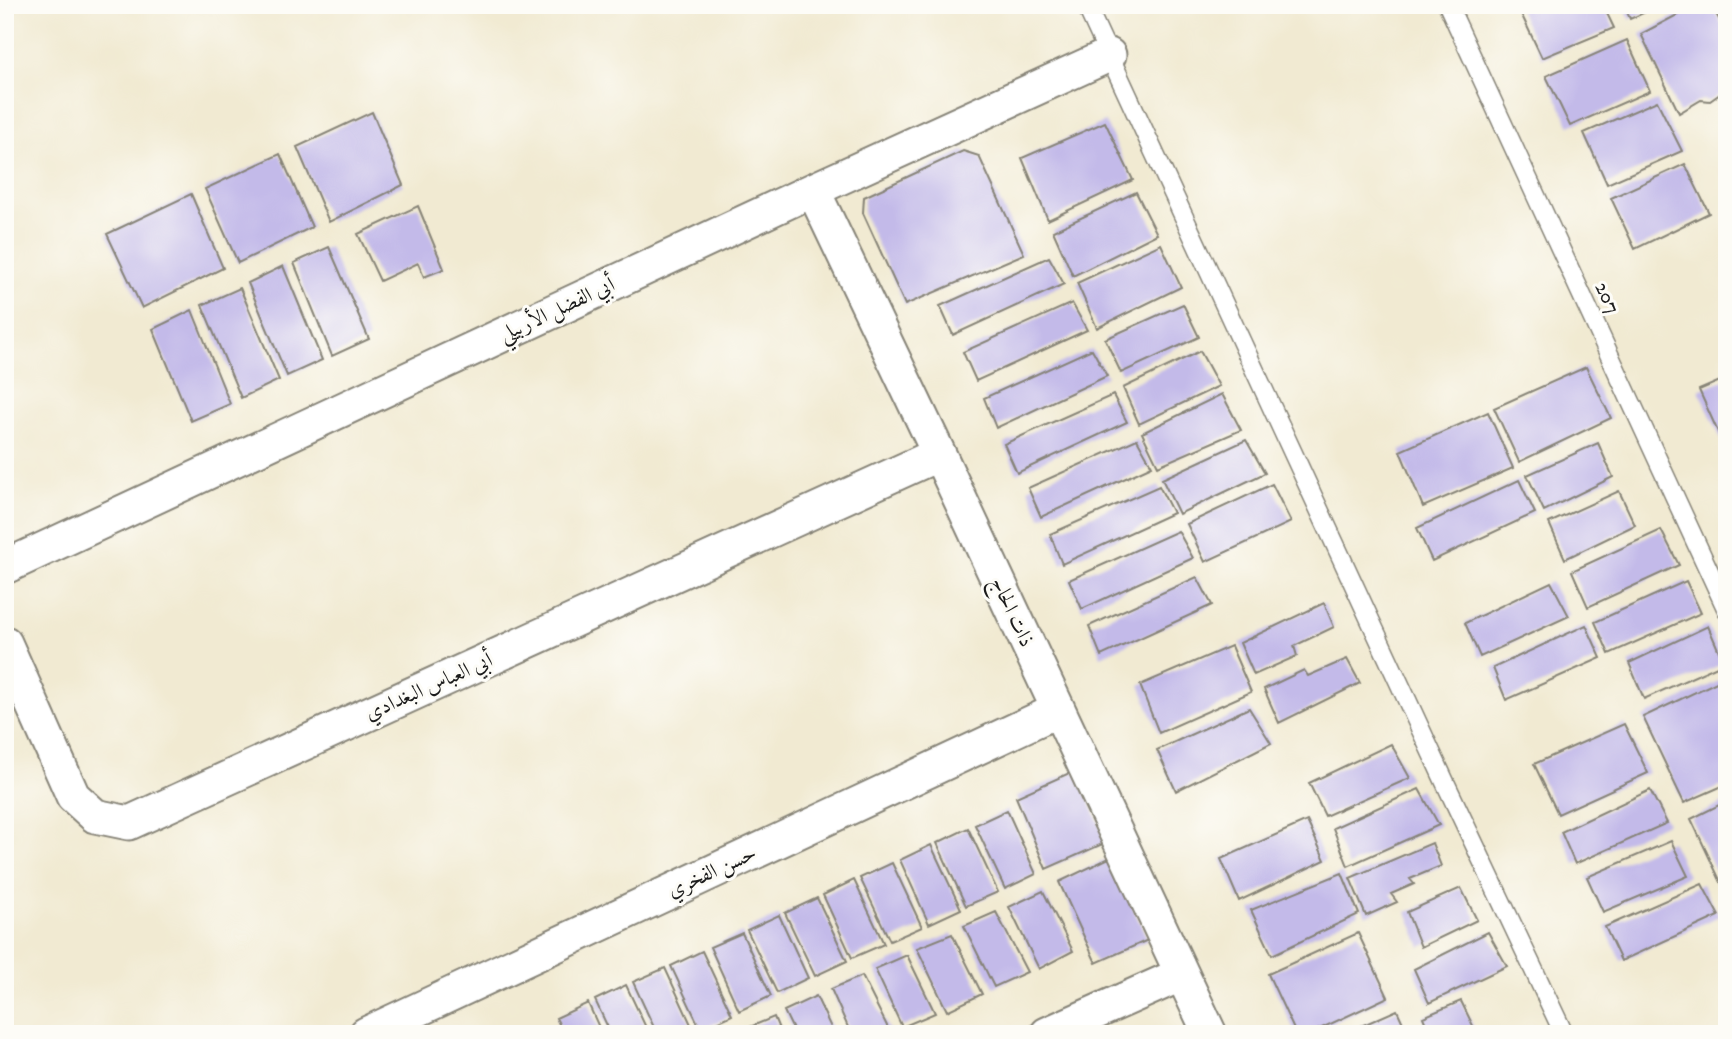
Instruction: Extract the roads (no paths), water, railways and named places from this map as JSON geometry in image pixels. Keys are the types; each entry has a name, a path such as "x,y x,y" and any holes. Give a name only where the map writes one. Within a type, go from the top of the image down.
{"street":[{"name":"أبي الفضل الأربيلي","path":"5,567 1109,55"},
{"name":"ذات الحاج","path":"813,190 1210,1034"},
{"name":"أبي العباس البغدادي","path":"5,643 73,796 95,816 129,823 939,454"},
{"name":"حسن الفخري","path":"366,1034 1058,710"},
{"path":"1047,1034 1182,974"}],"lane":[{"path":"1086,5 1564,1034"},
{"name":"207","path":"1448,5 1727,610"}]}
